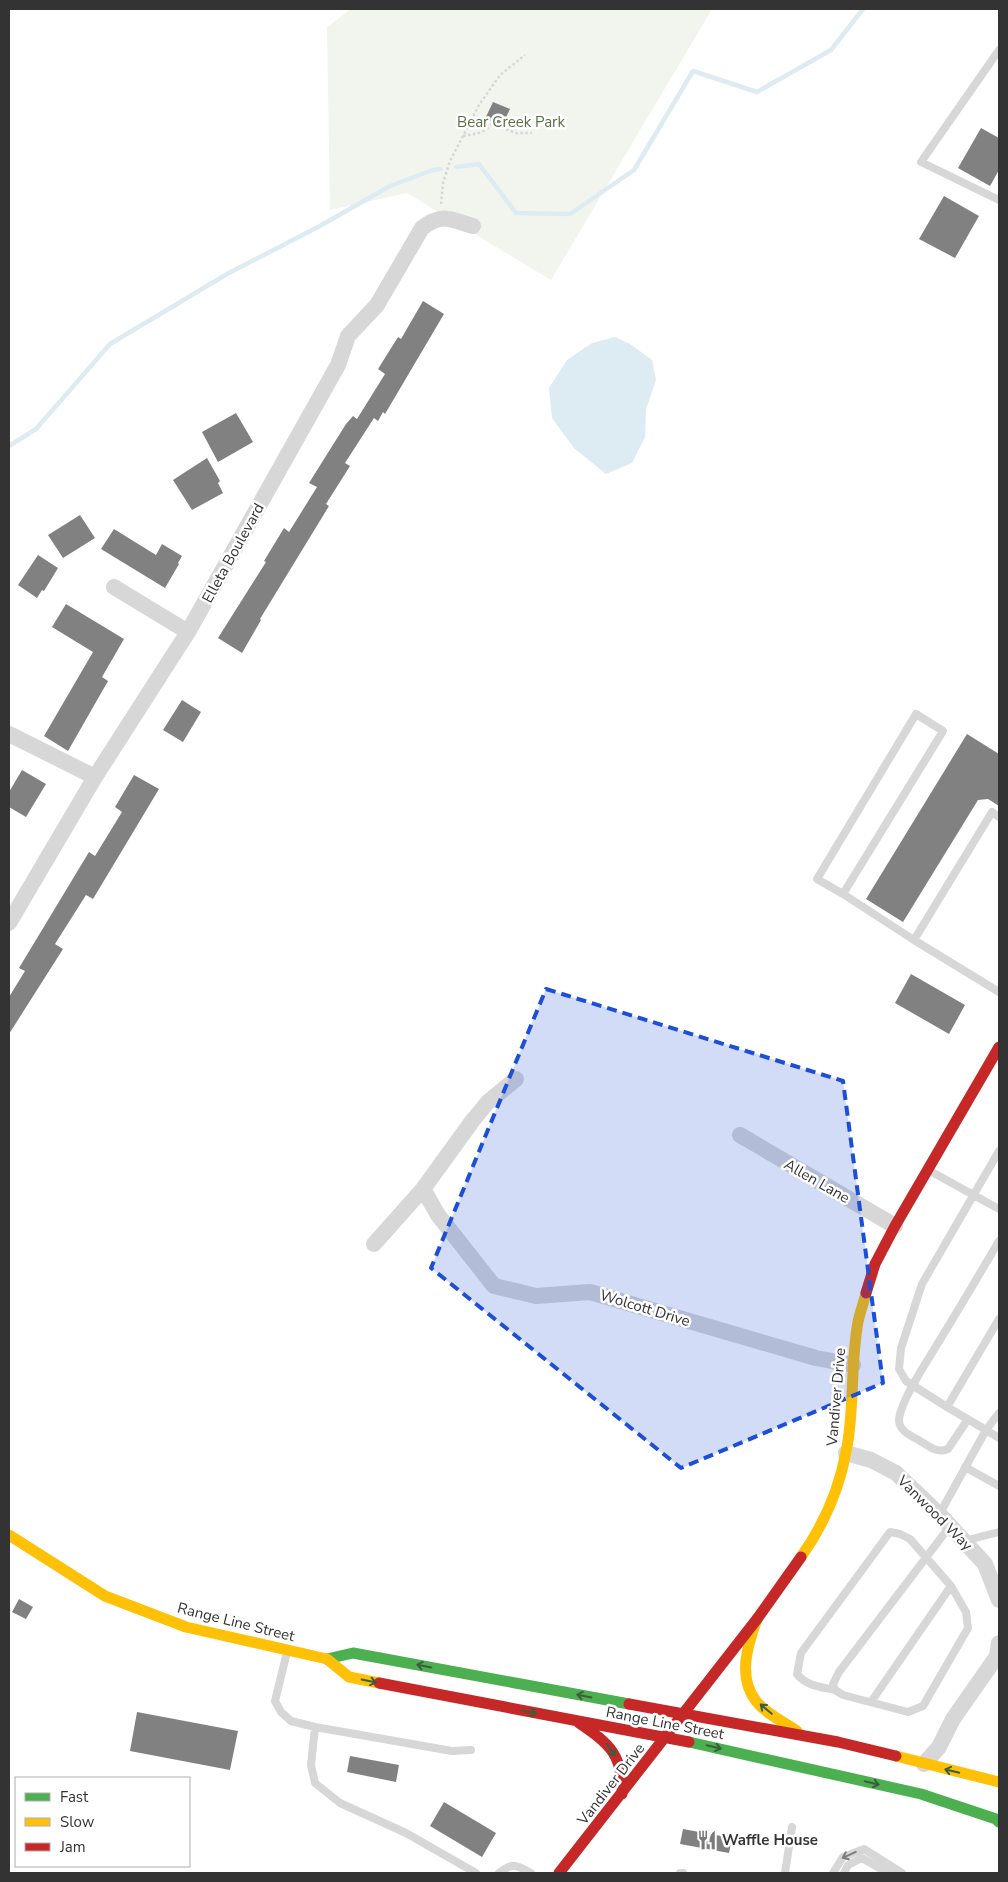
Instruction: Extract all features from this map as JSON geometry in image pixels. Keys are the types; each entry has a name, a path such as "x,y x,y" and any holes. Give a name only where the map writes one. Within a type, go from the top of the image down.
{"main road":[{"name":"Vandiver Drive","path":"559,1873 684,1715 757,1619 815,1537 828,1511 846,1453 858,1321 867,1287 895,1226 999,1046"},
{"name":"Range Line Street","path":"9,1535 105,1596 186,1627 327,1659 353,1653 838,1742 999,1782"},
{"path":"757,1619 747,1649 746,1680 756,1700 773,1715 806,1737"},
{"name":"Range Line Street","path":"327,1659 349,1677 479,1703 666,1736 921,1794 998,1820"},
{"path":"575,1720 600,1737 614,1752 621,1770 622,1794"}],"street":[{"path":"440,218 473,226"},
{"name":"Elleta Boulevard","path":"9,923 95,777 188,632 338,365 348,336 377,305 422,228 440,218"},
{"path":"114,587 188,632"},
{"path":"9,734 95,777"},
{"path":"374,1244 423,1189 489,1101 516,1078"},
{"name":"Allen Lane","path":"740,1135 895,1226"},
{"name":"Wolcott Drive","path":"423,1189 438,1215 494,1286 536,1296 590,1292 816,1358 853,1365"},
{"name":"Vanwood Way","path":"846,1453 871,1460 896,1473 945,1520 985,1564 999,1600"},
{"path":"924,1764 939,1747 952,1719 996,1656 999,1643"}],"lane":[{"path":"999,50 922,162 999,200"},
{"path":"843,894 943,731 916,714 817,880 843,894 999,992"},
{"path":"914,940 992,812 999,817"},
{"path":"999,1151 922,1284 904,1339 899,1369 906,1381 999,1438"},
{"path":"928,1170 999,1209"},
{"path":"968,1420 948,1449 942,1452 901,1429 899,1422 900,1412 913,1385 999,1242"},
{"path":"947,1407 999,1319"},
{"path":"836,1690 833,1684 839,1672 926,1558 945,1520 965,1467 986,1430 999,1413"},
{"path":"965,1467 999,1486"},
{"path":"890,1532 910,1539 952,1586 966,1612 968,1628 923,1706 908,1712 843,1695 836,1690 811,1684 801,1679 797,1674 801,1653 890,1532"},
{"path":"964,1541 999,1532"},
{"path":"871,1702 952,1586"},
{"path":"287,1650 275,1701 281,1712 291,1721 452,1751 471,1750"},
{"path":"316,1727 311,1765 315,1783 340,1803 406,1833 476,1873"},
{"path":"785,1873 792,1827"},
{"path":"833,1873 842,1857 864,1849 902,1873"},
{"path":"844,1873 848,1865 862,1858 888,1873"},
{"path":"499,1873 508,1866 517,1865 531,1873"}],"path":[{"path":"440,218 443,183 450,161 479,105 495,82 510,66 525,55"},
{"path":"463,136 482,132 492,123 516,133 532,132"}],"highlighted area":[{"path":"546,989 843,1081 883,1383 681,1468 431,1268"}],"green space":[{"name":"Bear Creek Park","path":"351,9 712,9 551,280 407,193 330,210 327,27"}],"shaded area":[{"path":"615,337 630,344 652,360 656,380 646,409 645,437 632,463 606,474 574,448 552,418 549,388 567,360 592,343"}],"building":[{"path":"493,102 510,109 502,126 485,119"},
{"path":"981,128 999,138 999,170 990,186 958,168"},
{"path":"944,196 979,216 955,258 919,239"},
{"path":"423,301 444,314 385,414 383,412 378,421 374,418 345,463 350,466 326,504 329,506 260,619 242,653 218,638 266,562 264,561 284,528 289,532 317,487 309,483 346,424 353,416 357,419 385,374 378,369 398,337 401,339"},
{"path":"236,413 253,442 218,462 202,432"},
{"path":"207,458 220,481 218,483 223,493 192,510 173,480"},
{"path":"80,515 95,538 63,558 48,535"},
{"path":"114,529 156,555 162,544 182,556 165,588 101,549"},
{"path":"38,555 58,568 44,591 42,590 37,598 18,585"},
{"path":"66,604 124,639 102,677 108,681 68,751 44,736 93,652 52,627"},
{"path":"182,700 201,712 183,742 163,730"},
{"path":"967,734 999,754 999,806 988,799 978,800 903,922 866,899"},
{"path":"22,770 46,784 26,817 9,807 9,792"},
{"path":"134,775 159,789 93,899 86,895 55,944 63,949 9,1034 9,997 25,971 19,968 89,852 95,856 122,812 115,807"},
{"path":"911,974 965,1005 949,1034 895,1003"},
{"path":"19,1599 33,1607 26,1619 12,1612"},
{"path":"137,1712 238,1731 230,1770 130,1751"},
{"path":"350,1756 399,1765 396,1782 347,1772"},
{"path":"444,1802 496,1833 482,1857 430,1826"},
{"name":"Waffle House","path":"683,1829 732,1838 729,1853 680,1844"}],"waterway":[{"path":"456,167 479,164 516,213 570,214 634,170 693,71 757,92 831,50 863,9"},
{"path":"9,446 36,429 110,344 227,274 318,227 390,186 440,169"}],"traffic: fast":[{"path":"327,1659 353,1653 629,1704"},
{"path":"689,1742 921,1794 999,1820"},
{"path":"996,1819 999,1822"}],"traffic: slow":[{"path":"801,1557 823,1520 843,1466 851,1420 856,1338 866,1293"},
{"path":"9,1535 105,1596 186,1627 327,1659 349,1677 379,1683"},
{"path":"757,1619 750,1639 746,1660 747,1682 750,1692 765,1710 797,1731"},
{"path":"896,1756 999,1782"}],"traffic: jam":[{"path":"866,1293 875,1264 895,1226 999,1047"},
{"path":"559,1873 757,1619 801,1557"},
{"path":"379,1683 689,1742"},
{"path":"629,1704 838,1742 896,1756"},
{"path":"579,1723 599,1737 617,1760 622,1781 622,1794"}],"place":[{"name":"Waffle House","path":"707,1840"}]}
